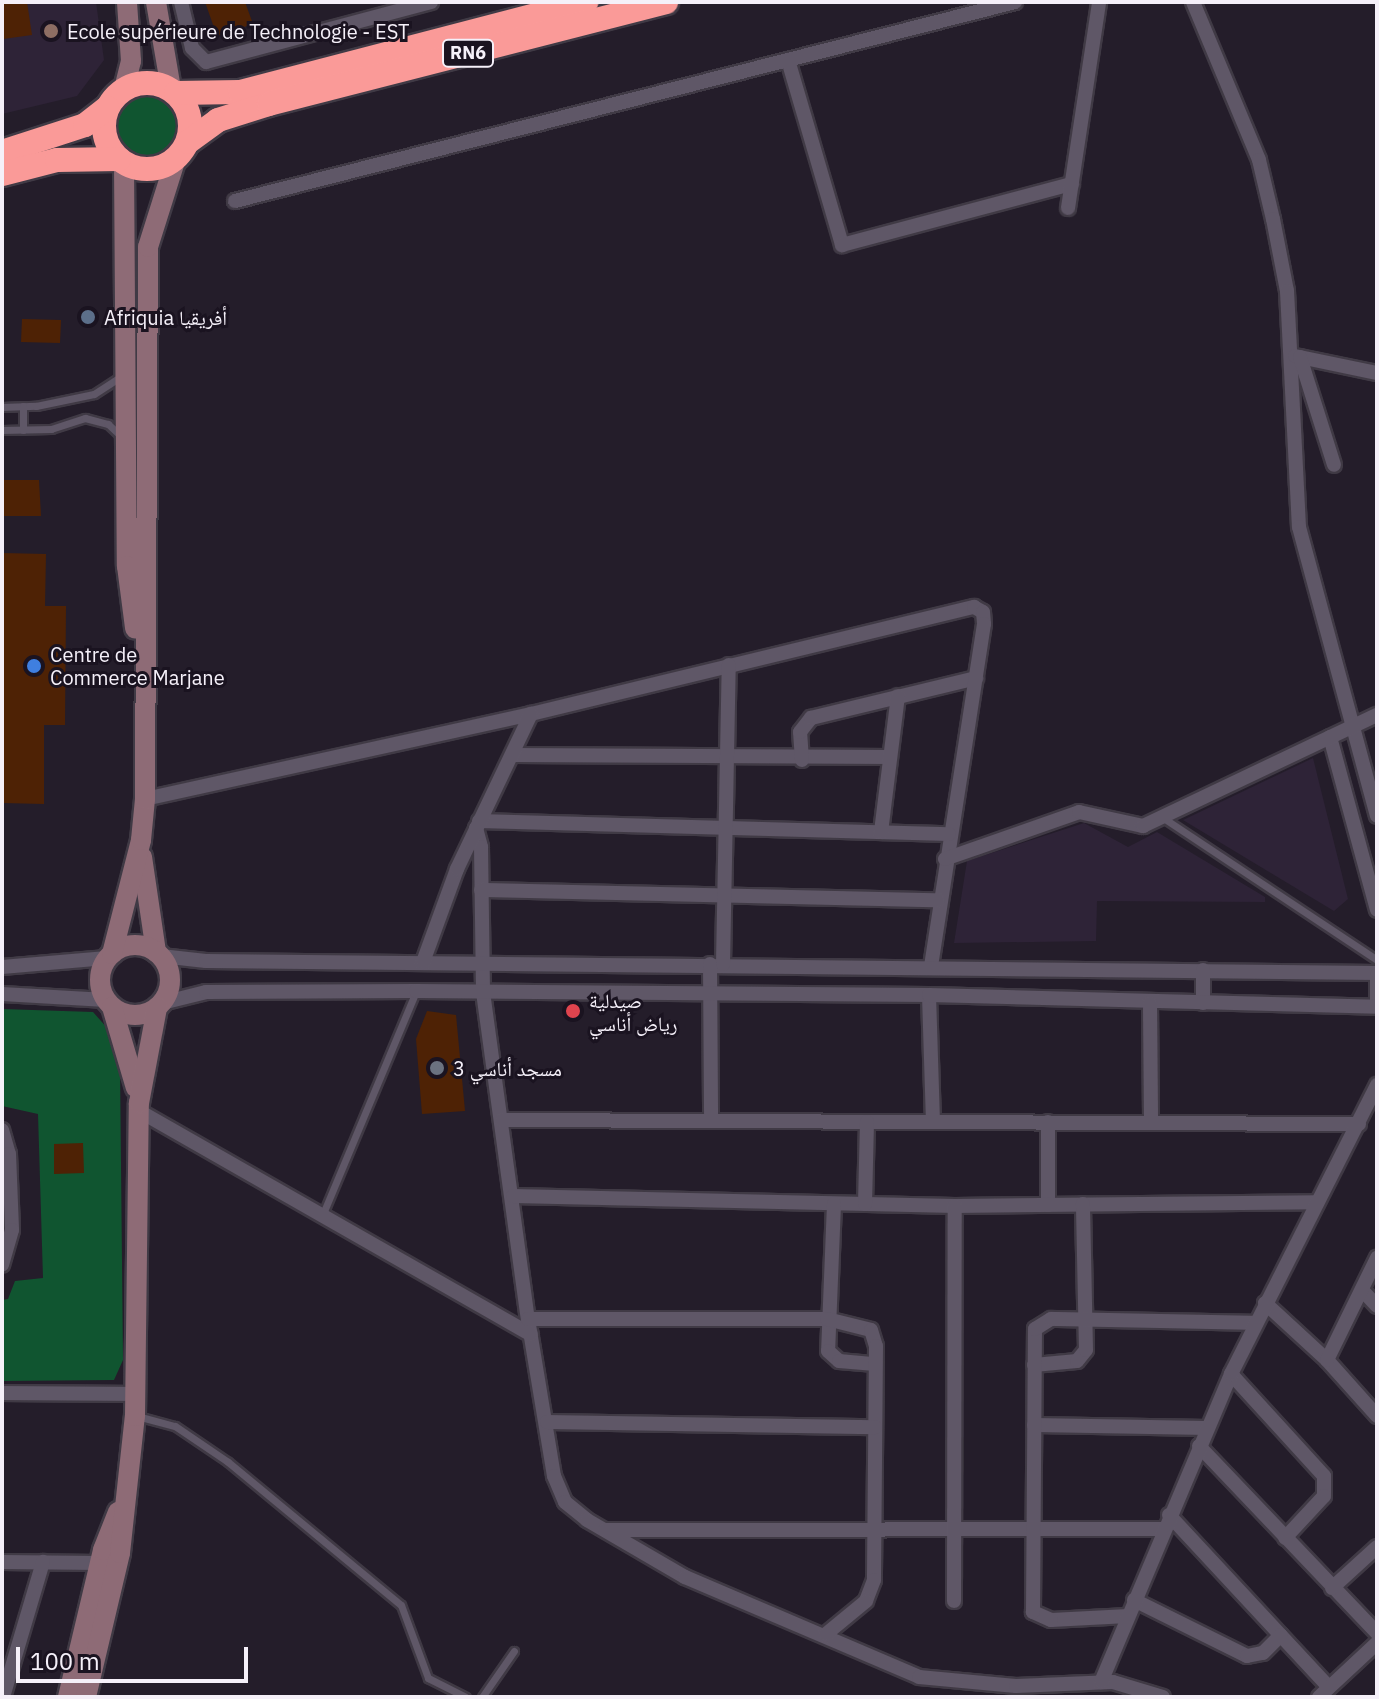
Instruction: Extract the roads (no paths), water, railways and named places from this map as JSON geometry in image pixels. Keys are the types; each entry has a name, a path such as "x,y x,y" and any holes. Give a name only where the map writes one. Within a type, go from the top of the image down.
{"highway":[{"name":"RN6","path":"124,89 148,82 173,91 240,92 586,2"},
{"name":"RN6","path":"2,174 57,160 121,161 151,169 182,150 218,120 258,107 666,2"},
{"path":"2,152 85,125 107,108 124,89"},
{"path":"173,91 189,115 182,150"},
{"path":"107,108 104,136 121,161"}],"street":[{"path":"124,89 131,61 127,2"},
{"path":"156,2 173,91"},
{"path":"181,2 192,48 206,62 410,5 431,2"},
{"path":"235,201 1015,2"},
{"path":"1068,208 1099,2"},
{"path":"1193,2 1259,160 1287,291 1295,356 1299,527 1377,816"},
{"path":"788,60 842,245 1072,184"},
{"path":"182,150 148,247 143,695 145,799 141,840 110,956 100,979 139,1107 321,1218 531,1335"},
{"path":"121,161 128,364 127,566 143,695"},
{"path":"1295,356 1376,377"},
{"path":"1295,356 1334,465"},
{"path":"145,799 531,714 974,607 985,617 938,900 931,968"},
{"path":"711,1121 710,993 727,896 729,665"},
{"path":"802,760 800,732 805,722 976,678"},
{"path":"881,832 898,696"},
{"path":"423,962 477,824 514,755 531,714"},
{"path":"945,859 1079,812 1143,826 1377,715"},
{"path":"1330,737 1377,910"},
{"path":"514,755 802,760 890,757"},
{"path":"477,824 729,825 949,834"},
{"path":"477,824 481,847 480,963 483,992 528,1319 560,1494 578,1514 685,1577 936,1682 1043,1687 1101,1682 1163,1697"},
{"path":"86,1697 120,1553 136,1394 139,1107 160,1005 170,974 158,954 141,840"},
{"path":"481,890 938,900"},
{"path":"2,967 110,956 134,945 158,954 423,962 1377,974 1377,1000"},
{"path":"955,968 955,997"},
{"path":"1203,970 1203,1003"},
{"path":"2,994 109,1004 135,1015 206,992 929,995 1377,1007"},
{"path":"929,995 933,1121"},
{"path":"1150,1003 1151,1122"},
{"path":"1101,1682 1231,1374 1317,1202 1359,1124 1373,1107 1377,1085"},
{"path":"502,1120 1359,1124"},
{"path":"865,1204 867,1122"},
{"path":"1048,1122 1048,1205"},
{"path":"2,1130 9,1154 12,1230 2,1265"},
{"path":"513,1196 955,1206 1317,1202"},
{"path":"834,1204 826,1344 834,1360 875,1364"},
{"path":"1034,1365 1081,1359 1085,1319 1083,1204"},
{"path":"954,1601 955,1206"},
{"path":"1327,1360 1377,1258"},
{"path":"1362,1290 1377,1306"},
{"path":"1265,1303 1327,1360 1377,1416"},
{"path":"528,1319 827,1319 871,1330 875,1364 874,1580 866,1601 826,1634"},
{"path":"1128,1616 1037,1616 1030,1597 1034,1365 1038,1325 1085,1319 1256,1323"},
{"path":"1231,1374 1324,1476 1324,1496 1285,1538"},
{"path":"2,1393 136,1394"},
{"path":"547,1422 875,1427"},
{"path":"1034,1425 1207,1428"},
{"path":"1199,1446 1377,1633"},
{"path":"68,1697 100,1563 125,1493"},
{"path":"1169,1515 1281,1635 1324,1692 1377,1643"},
{"path":"605,1530 1163,1529"},
{"path":"1332,1588 1377,1547"},
{"path":"2,1562 100,1563"},
{"path":"3,1697 8,1655 43,1562"},
{"path":"1134,1600 1247,1656 1263,1653 1281,1635"}],"lane":[{"path":"2,407 23,406 111,387 128,364"},
{"path":"23,406 23,430"},
{"path":"2,430 23,430 94,418 116,429 127,450"},
{"path":"1160,816 1377,960"},
{"path":"321,1218 416,991"},
{"path":"135,1416 175,1426 228,1462 377,1584 401,1605 428,1678 466,1697"},
{"path":"482,1697 514,1651"}],"place":[{"name":"Ecole supérieure de Technologie - EST","path":"51,31"},
{"name":"Afriquia أفريقيا","path":"88,317"},
{"name":"Centre de Commerce Marjane","path":"34,666"},
{"name":"صيدلية رياض أناسي","path":"573,1011"},
{"name":"مسجد أناسي 3","path":"437,1068"}]}
